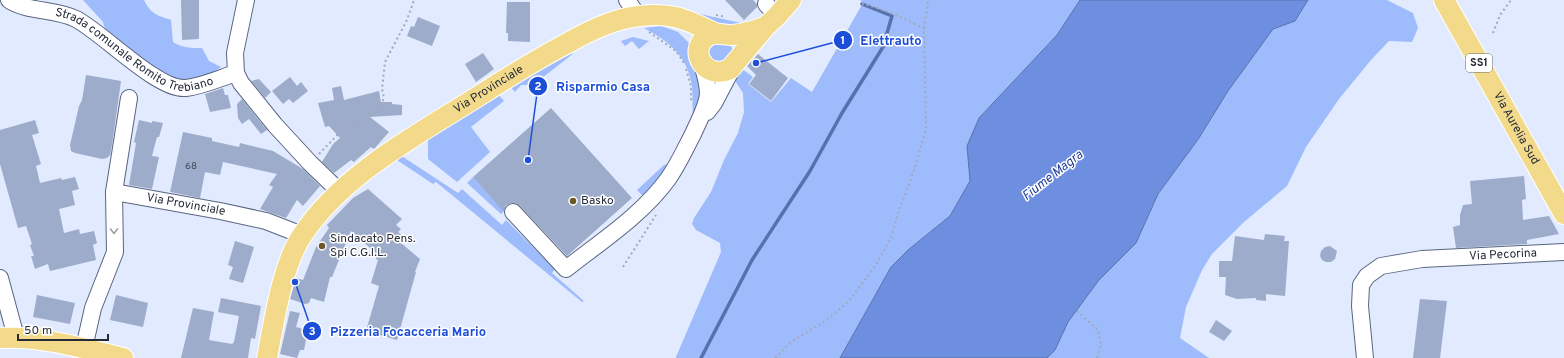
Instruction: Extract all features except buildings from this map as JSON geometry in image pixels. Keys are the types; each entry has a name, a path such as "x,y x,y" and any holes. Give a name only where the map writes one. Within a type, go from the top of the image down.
{"main road":[{"path":"701,56 707,37 720,34 746,33 791,0"},
{"name":"Via Aurelia Sud","path":"1444,0 1564,214"},
{"path":"645,21 669,15 682,18 720,34 735,42 738,48 735,63"},
{"path":"645,21 678,27 712,72 718,73 724,72 735,63 769,16"},
{"name":"Via Provinciale","path":"267,358 278,302 287,271 302,235 340,192 377,161 533,62 602,26 645,21"},
{"path":"8,338 38,340 84,348 123,358"}],"street":[{"name":"Strada comunale Romito Trebiano","path":"9,0 25,6 59,13 76,19 146,72 173,87 185,88 211,82 236,73"},
{"name":"Strada comunale Romito Trebiano","path":"246,0 235,53 236,73 241,83 253,98 310,163 340,192"},
{"path":"627,0 645,21"},
{"path":"513,212 566,269 650,201 668,179 679,162 697,124 708,94 701,56"},
{"path":"697,124 714,103 735,63"},
{"path":"84,348 93,308 115,252 114,192 129,98"},
{"name":"Via Provinciale","path":"114,192 266,221 302,235"},
{"name":"Via Pecorina","path":"1365,358 1360,306 1362,285 1367,276 1381,266 1441,258 1564,252"},
{"path":"0,278 8,338"}],"path":[{"path":"310,163 344,128 370,117 380,107 384,98 382,89 385,62 407,20 414,0"},
{"path":"775,358 791,342 825,321 848,302 874,268 891,238 926,130 924,29 928,0"},
{"path":"1493,33 1500,15 1511,0"},
{"path":"862,4 870,5 909,20 924,29"},
{"path":"645,21 657,36 676,51 686,66 691,86 692,106"},
{"path":"1076,311 1098,330 1101,344 1097,358"}],"shaded area":[{"path":"83,0 144,0 154,13 171,20 173,42 183,47 202,48 209,61 221,67 210,75 188,81 168,79 106,33 103,22"},
{"path":"860,0 1080,0 1057,35 979,118 967,146 970,181 950,216 908,250 891,267 840,358 676,358 721,252 720,243 696,230 692,224 694,218 711,192 724,160 738,133 744,112 743,93 732,76 738,66 753,77 748,84 771,102 791,78 812,92 863,3"},
{"path":"1308,0 1387,0 1413,13 1418,28 1412,42 1389,41 1371,60 1339,99 1306,147 1287,186 1244,222 1212,254 1202,270 1186,307 1180,338 1209,358 1047,358 1055,350 1068,322 1099,280 1136,243 1158,194 1199,138 1228,91 1273,29 1295,21"},
{"path":"677,9 741,23 748,27 710,25"},
{"path":"661,26 678,32 692,46 702,80 702,98 693,117 692,86 690,75 686,66 676,51 662,39 644,28"},
{"path":"633,37 649,41 639,49 632,41 625,46 621,41"},
{"path":"728,42 733,50 732,59 713,67 705,45"},
{"path":"574,53 533,85 521,85 515,92 509,85 561,58"},
{"path":"497,93 504,101 471,127 490,152 457,182 428,159 428,138"},
{"path":"397,153 458,193 462,189 502,225 506,220 555,269 552,273 584,301 582,302 436,182 433,184 391,156"},
{"path":"667,164 664,171 643,196 637,190 664,165"},
{"path":"473,177 504,211 501,214 467,183"}],"water":[{"name":"Fiume Magra","path":"1080,0 1308,0 1295,21 1273,29 1228,91 1199,138 1158,194 1136,243 1099,280 1068,322 1055,350 1047,358 840,358 891,267 908,250 950,216 970,181 967,146 979,118 1057,35"}],"waterway":[{"path":"701,358 752,260 810,171 842,113 883,47 892,16 862,4"}],"place":[{"name":"Elettrauto","path":"756,63"},
{"name":"Risparmio Casa","path":"528,160"},
{"name":"Basko","path":"573,201"},
{"name":"Sindacato Pens. Spi C.G.I.L.","path":"322,246"},
{"name":"Pizzeria Focacceria Mario","path":"295,282"}]}
